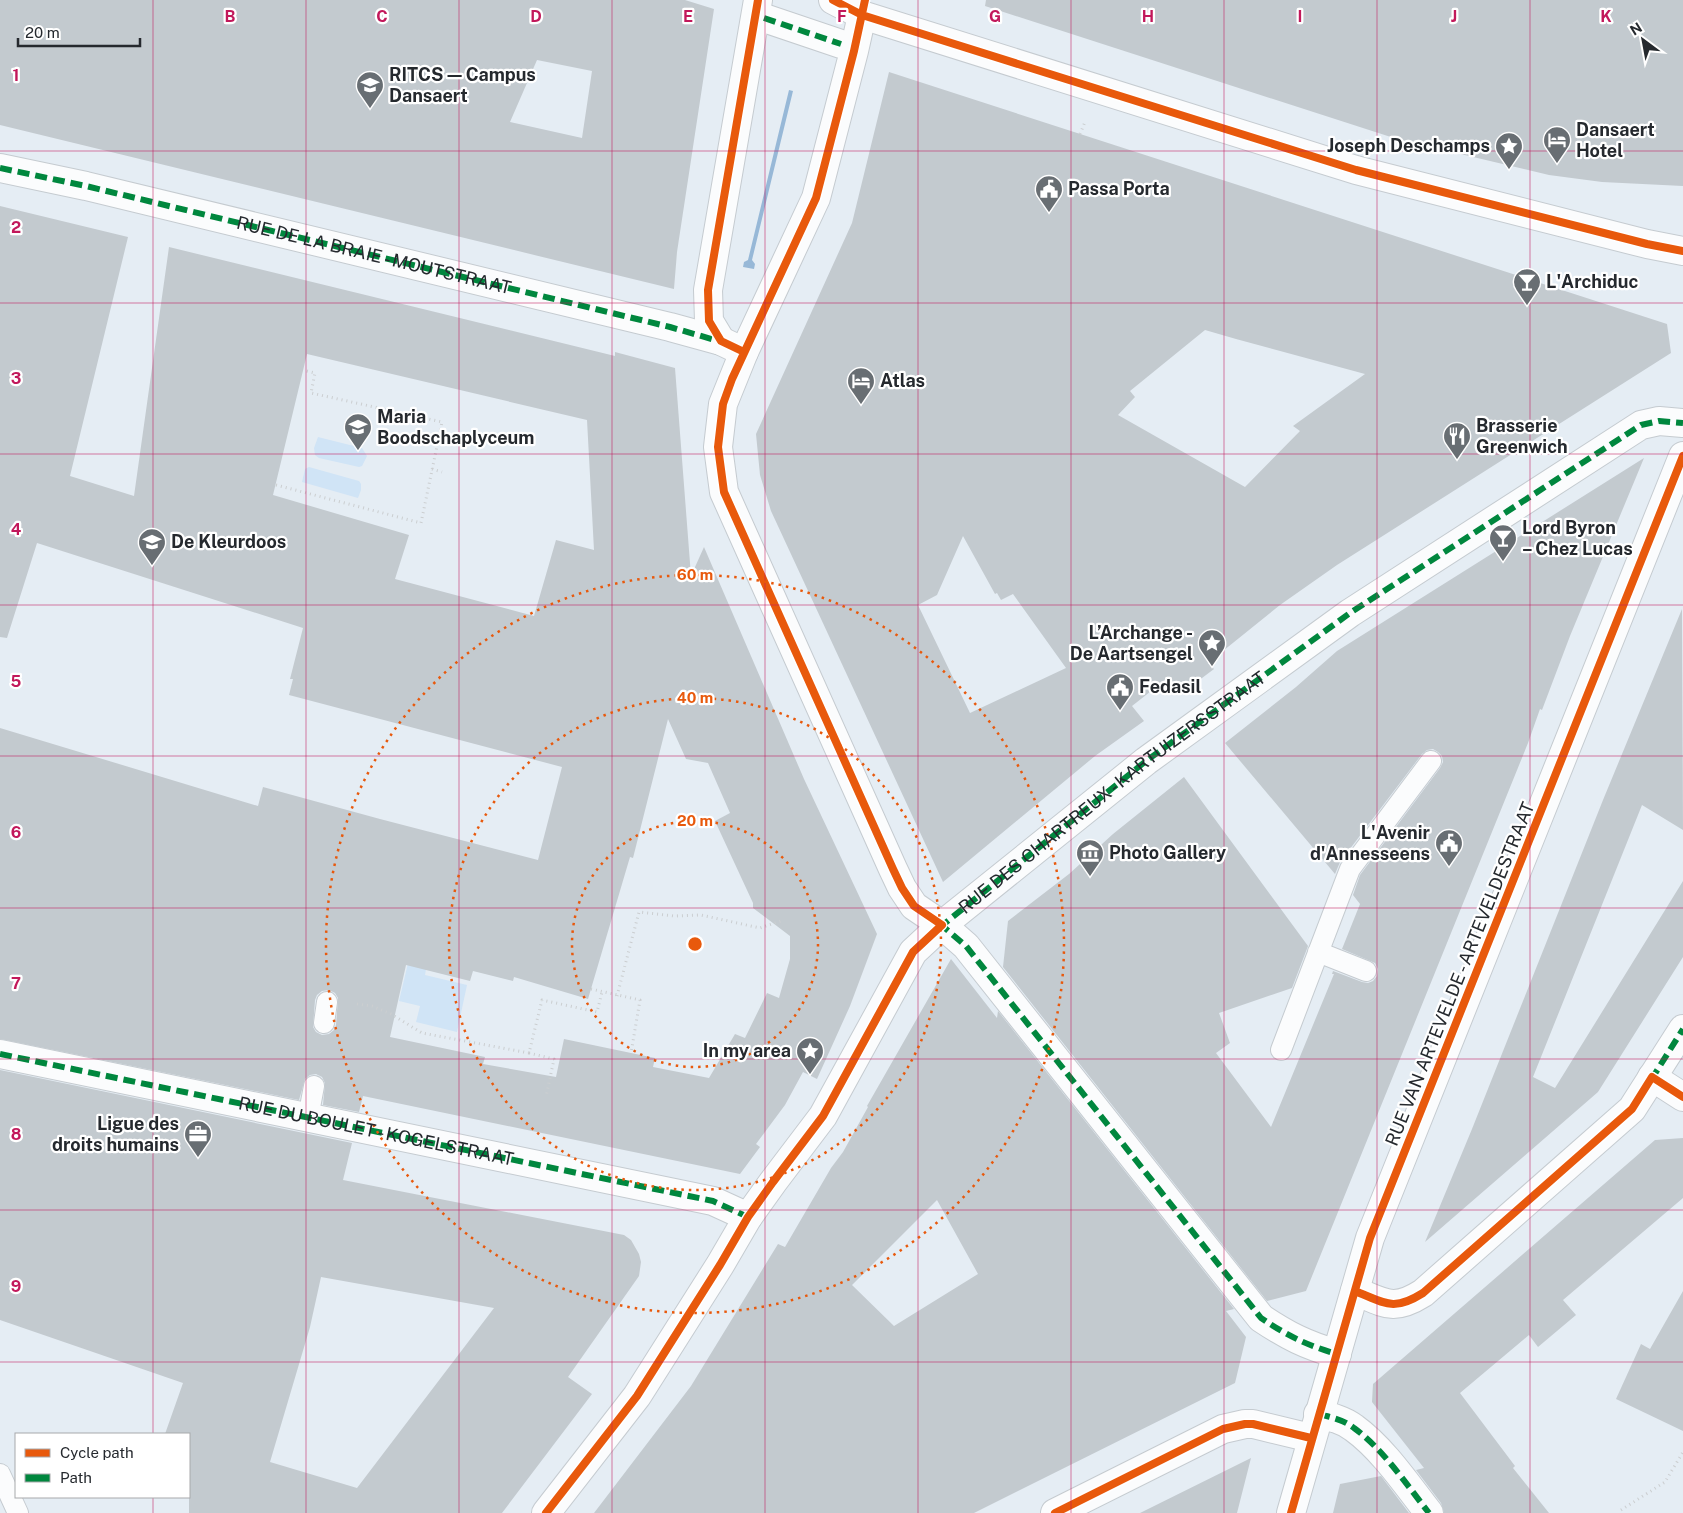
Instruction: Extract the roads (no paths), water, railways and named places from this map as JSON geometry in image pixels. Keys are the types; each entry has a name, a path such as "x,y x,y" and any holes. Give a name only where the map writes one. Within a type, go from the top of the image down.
{"street":[{"path":"832,0 863,8 1356,170 1646,244 1683,251"},
{"path":"863,8 854,51 816,198 732,347 718,447 724,492 902,888 914,906 942,925 966,946 1261,1318 1289,1337 1312,1347 1337,1354"},
{"path":"732,347 709,321 708,290 761,9 841,44"},
{"name":"RUE DE LA BRAIE - MOUTSTRAAT","path":"0,168 86,186 670,327 732,347"},
{"name":"RUE DES CHARTREUX - KARTUIZERSSTRAAT","path":"546,1513 637,1396 720,1265 748,1217 823,1116 913,952 942,925 1146,761 1350,613 1642,425 1659,421 1683,423"},
{"name":"RUE VAN ARTEVELDE - ARTEVELDESTRAAT","path":"1290,1513 1370,1238 1683,456"},
{"path":"1355,1291 1391,1305 1408,1302 1423,1293 1632,1109 1683,1029"},
{"name":"RUE DU BOULET - KOGELSTRAAT","path":"0,1054 713,1201 748,1217"},
{"path":"1652,1078 1683,1097"},
{"path":"1055,1513 1224,1429 1246,1424 1315,1426 1340,1420 1354,1428 1385,1457 1430,1513"}],"lane":[{"path":"1281,1050 1350,869 1431,761"},
{"path":"1318,952 1366,970"},
{"path":"324,1023 327,1002"},
{"path":"308,1118 314,1086"},
{"path":"0,1474 18,1513"}],"water":[{"path":"789,90 793,91 752,260 755,264 754,269 743,267 744,262 748,260"}],"place":[{"name":"RITCS — Campus Dansaert","path":"370,109"},
{"name":"Dansaert Hotel","path":"1557,164"},
{"name":"Joseph Deschamps","path":"1509,170"},
{"name":"Passa Porta","path":"1049,213"},
{"name":"L'Archiduc","path":"1527,306"},
{"name":"Atlas","path":"861,405"},
{"name":"Maria Boodschaplyceum","path":"358,451"},
{"name":"Brasserie Greenwich","path":"1457,460"},
{"name":"Lord Byron – Chez Lucas","path":"1503,562"},
{"name":"De Kleurdoos","path":"152,566"},
{"name":"L’Archange - De Aartsengel","path":"1212,667"},
{"name":"Fedasil","path":"1120,711"},
{"name":"L'Avenir d'Annesseens","path":"1449,867"},
{"name":"Photo Gallery","path":"1090,877"},
{"name":"In my area","path":"810,1075"},
{"name":"Ligue des droits humains","path":"198,1158"}]}
